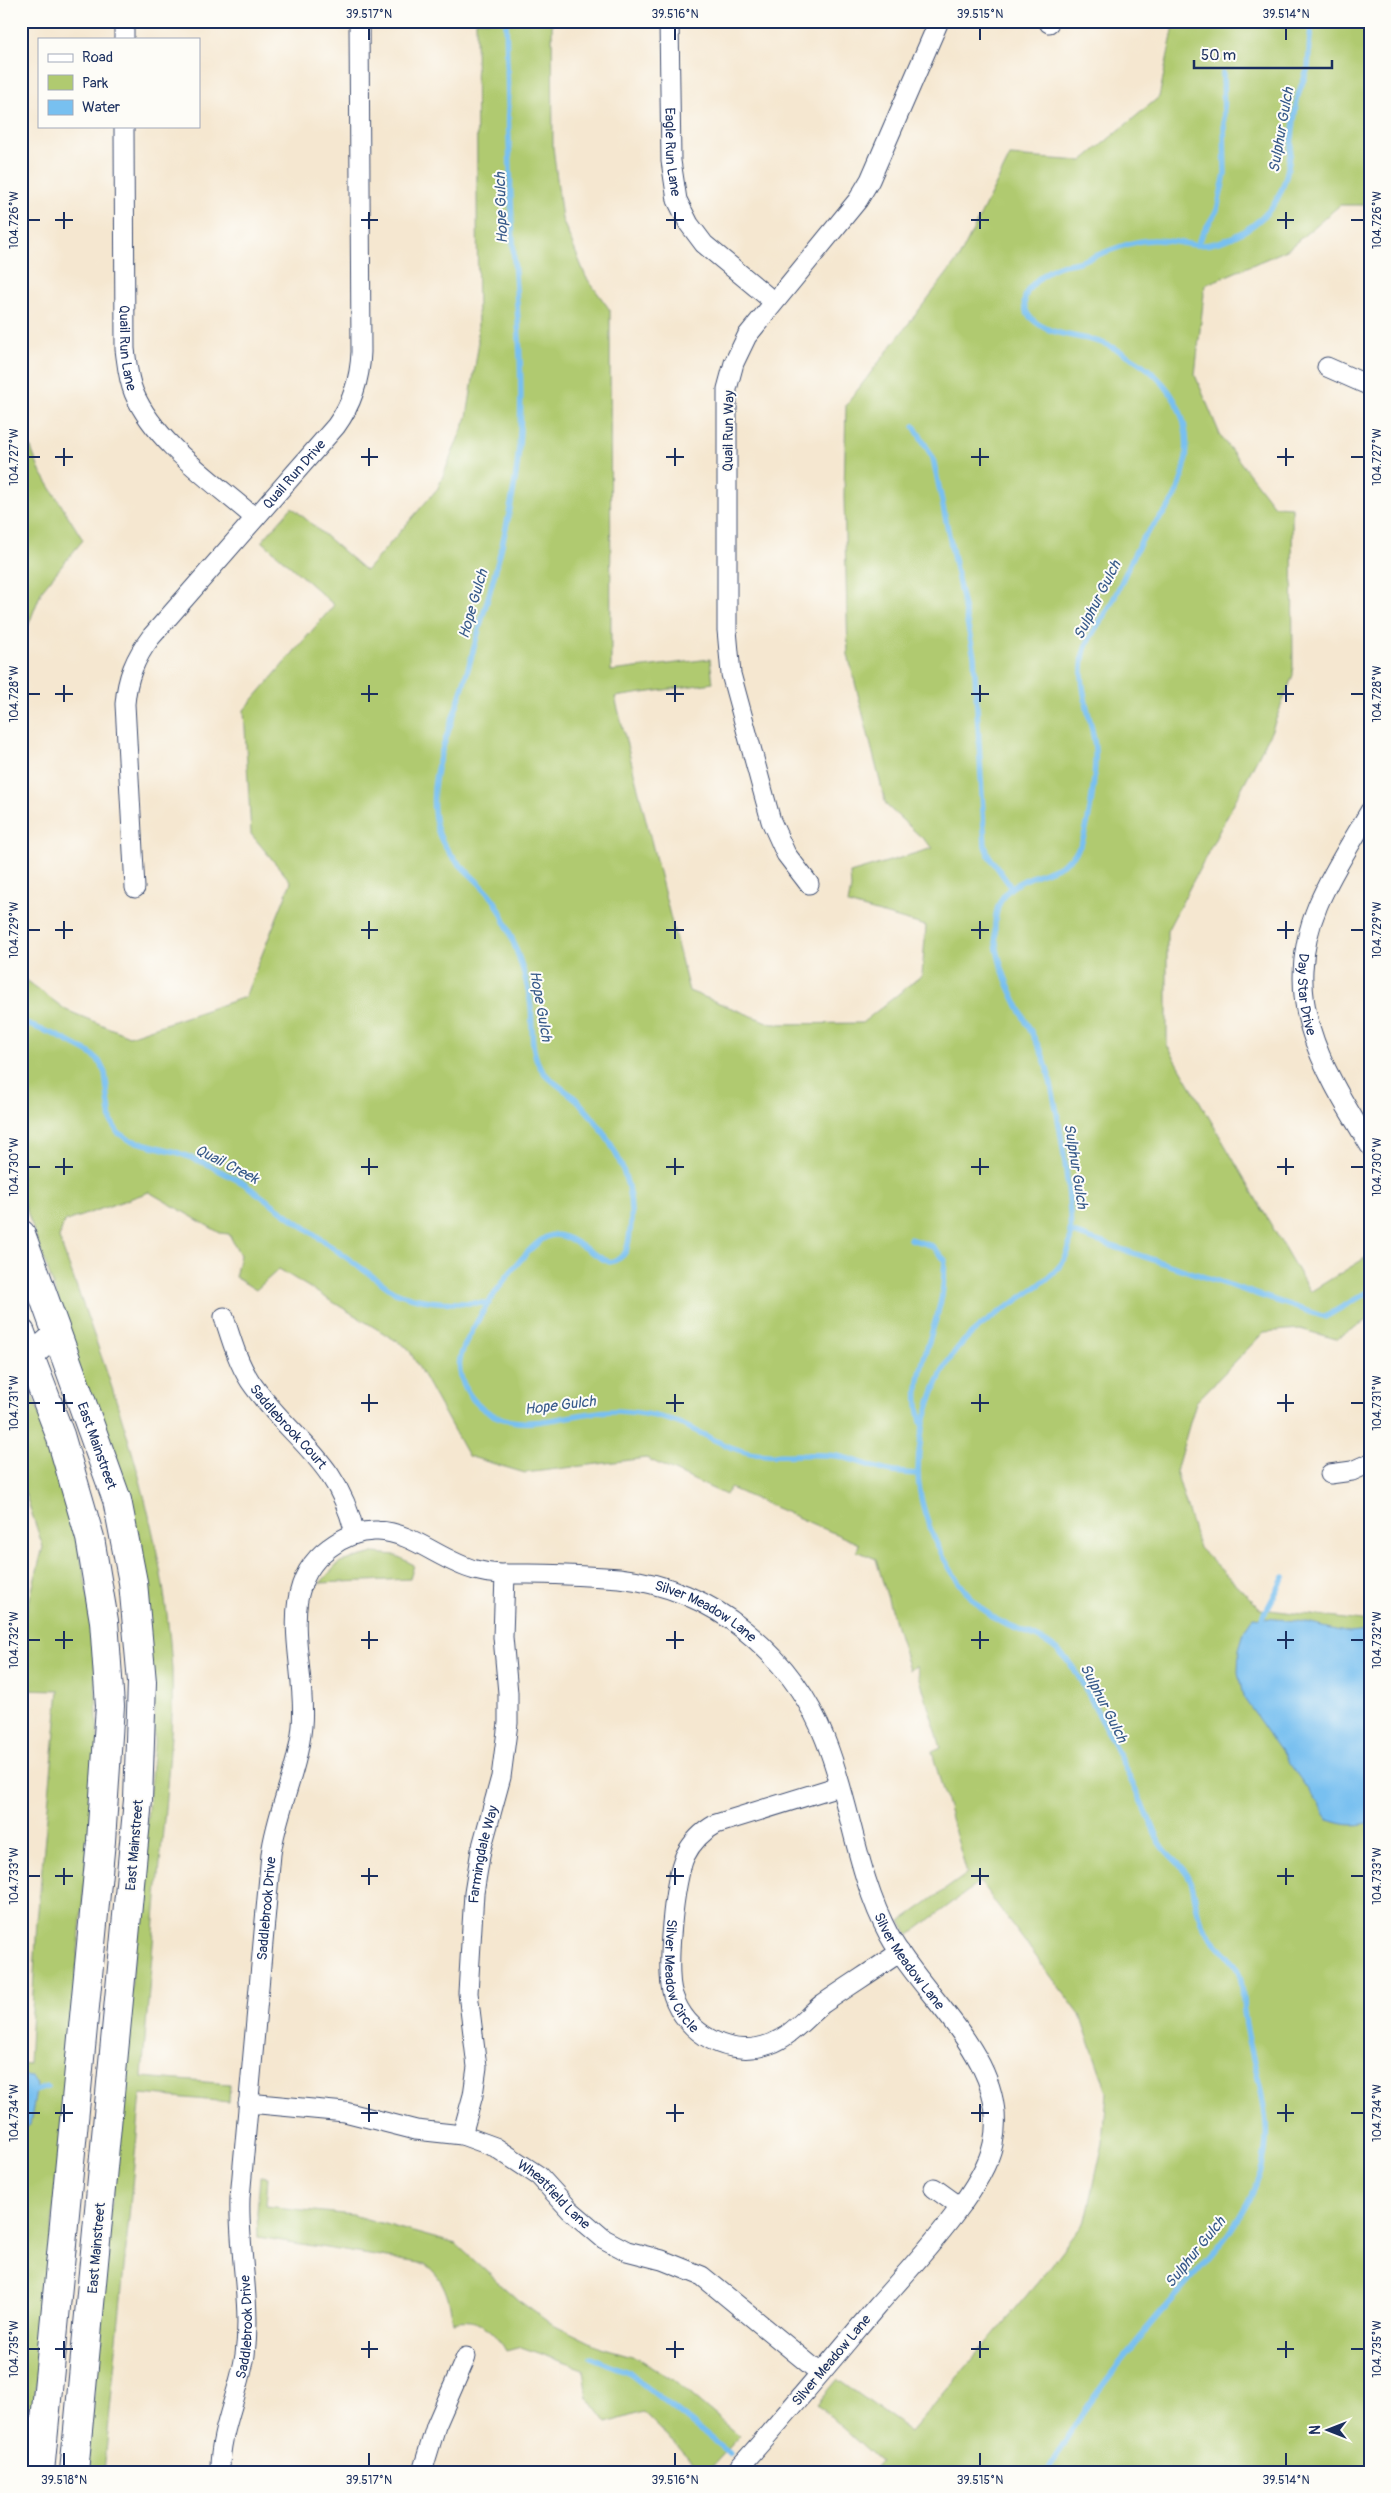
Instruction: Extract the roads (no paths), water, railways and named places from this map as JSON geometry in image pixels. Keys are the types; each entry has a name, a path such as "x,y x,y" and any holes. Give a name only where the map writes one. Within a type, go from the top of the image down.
{"main road":[{"name":"East Mainstreet","path":"21,1234 109,1474 124,1533 138,1617 143,1702 138,1800 74,2472"},
{"path":"24,1350 63,1443 90,1538 104,1621 110,1706 101,1841 40,2472"}],"street":[{"path":"124,21 124,38"},
{"name":"Quail Run Drive","path":"136,888 125,713 130,675 142,650 151,637 341,419 351,399 360,370 359,21"},
{"name":"Eagle Run Lane","path":"669,21 670,161 677,200 692,229 704,244 774,302"},
{"name":"Quail Run Way","path":"809,884 786,854 764,801 731,674 727,636 727,389 734,363 743,343 864,190 896,122 939,21"},
{"name":"Quail Run Lane","path":"124,128 125,349 129,380 148,418 168,442 255,518"},
{"path":"1327,367 1370,386"},
{"name":"Day Star Drive","path":"1370,812 1318,904 1307,940 1303,974 1306,1013 1316,1050 1326,1072 1364,1125 1370,1146"},
{"name":"Saddlebrook Court","path":"224,1317 236,1351 249,1379 332,1475 346,1500 355,1534"},
{"path":"21,1328 57,1333"},
{"path":"24,1350 57,1333"},
{"path":"1330,1474 1352,1471 1370,1464"},
{"name":"Saddlebrook Drive","path":"220,2472 223,2443 243,2365 247,2333 247,2294 239,2220 273,1840 298,1754 302,1727 303,1684 296,1620 297,1597 302,1580 313,1562 332,1545 355,1534 372,1530 396,1534 450,1562 475,1570 505,1574"},
{"name":"Silver Meadow Lane","path":"505,1574 633,1580 674,1591 712,1608 757,1641 788,1673 818,1723 826,1742 867,1886 878,1914 900,1952 971,2049 984,2071 992,2092 996,2115 991,2152 971,2190 960,2206 735,2472"},
{"name":"Farmingdale Way","path":"462,2135 473,2095 477,2067 468,1993 474,1900 481,1850 501,1777 508,1723 508,1693 503,1637 505,1574"},
{"name":"Silver Meadow Circle","path":"839,1786 716,1824 703,1832 694,1843 684,1857 678,1879 669,1964 673,1995 688,2022 706,2037 726,2046 756,2047 777,2041 834,1996 900,1952"},
{"name":"Wheatfield Lane","path":"248,2103 345,2112 416,2130 462,2135 495,2147 539,2176 584,2223 616,2246 662,2260 702,2276 820,2373"},
{"path":"934,2188 960,2206"},
{"path":"422,2472 436,2426 466,2357"}],"water":[{"path":"1253,1617 1298,1621 1349,1633 1370,1631 1370,1822 1349,1825 1329,1820 1243,1697 1238,1672 1239,1649 1245,1629"},
{"path":"21,2076 32,2077 37,2085 30,2125 21,2131"}],"waterway":[{"name":"Hope Gulch","path":"506,21 512,214 521,382 520,439 514,487 497,565 468,671 443,746 435,778 434,811 437,828 446,848 493,898 504,920 525,975 531,1007 533,1044 539,1065 547,1076 578,1101 611,1145 626,1178 631,1213 626,1252 616,1260 610,1262 603,1259 574,1241 560,1235 553,1235 542,1240 528,1252 513,1268 473,1329 460,1359 460,1374 465,1388 479,1405 500,1418 516,1422 533,1422 602,1412 639,1413 673,1421 722,1444 750,1453 762,1455 837,1456 888,1471 918,1474"},
{"name":"Sulphur Gulch","path":"1048,2472 1070,2432 1111,2374 1230,2231 1253,2192 1261,2170 1266,2131 1262,2094 1248,2038 1239,1973 1231,1959 1202,1924 1192,1884 1187,1874 1159,1841 1108,1733 1074,1670 1064,1657 1049,1644 1007,1625 989,1614 973,1599 944,1559 925,1514 920,1491 919,1455 925,1420 936,1385 953,1354 980,1326 1051,1275 1064,1260 1068,1252 1070,1236 1068,1184 1053,1093 1042,1054 1004,975 999,958 995,924 999,905 1007,892 1018,883 1059,866 1071,858 1084,837 1090,810 1095,763 1094,740 1083,684 1082,672 1085,649 1092,633 1113,601 1142,540 1175,497 1185,465 1187,442 1183,421 1175,401 1163,384 1147,368 1128,355 1105,344 1045,328 1031,318 1024,304 1029,289 1037,280 1054,268 1142,241 1164,240 1198,245 1220,242 1242,232 1261,218 1276,201 1286,177 1295,109 1308,67 1313,21"},
{"path":"1196,245 1217,210 1225,174 1223,73"},
{"path":"914,426 933,458 974,656 985,846 989,856 1011,887"},
{"name":"Quail Creek","path":"21,1022 56,1035 90,1053 99,1061 105,1073 111,1121 118,1133 130,1140 176,1152 207,1164 243,1183 393,1291 405,1296 428,1301 489,1303"},
{"path":"1070,1232 1325,1317 1370,1291"},
{"path":"910,1239 932,1246 945,1260 942,1295 919,1377 919,1410 923,1427"},
{"path":"1260,1623 1284,1577"},
{"path":"21,2100 29,2093 47,2087"},
{"path":"591,2357 628,2372 730,2454"}]}
